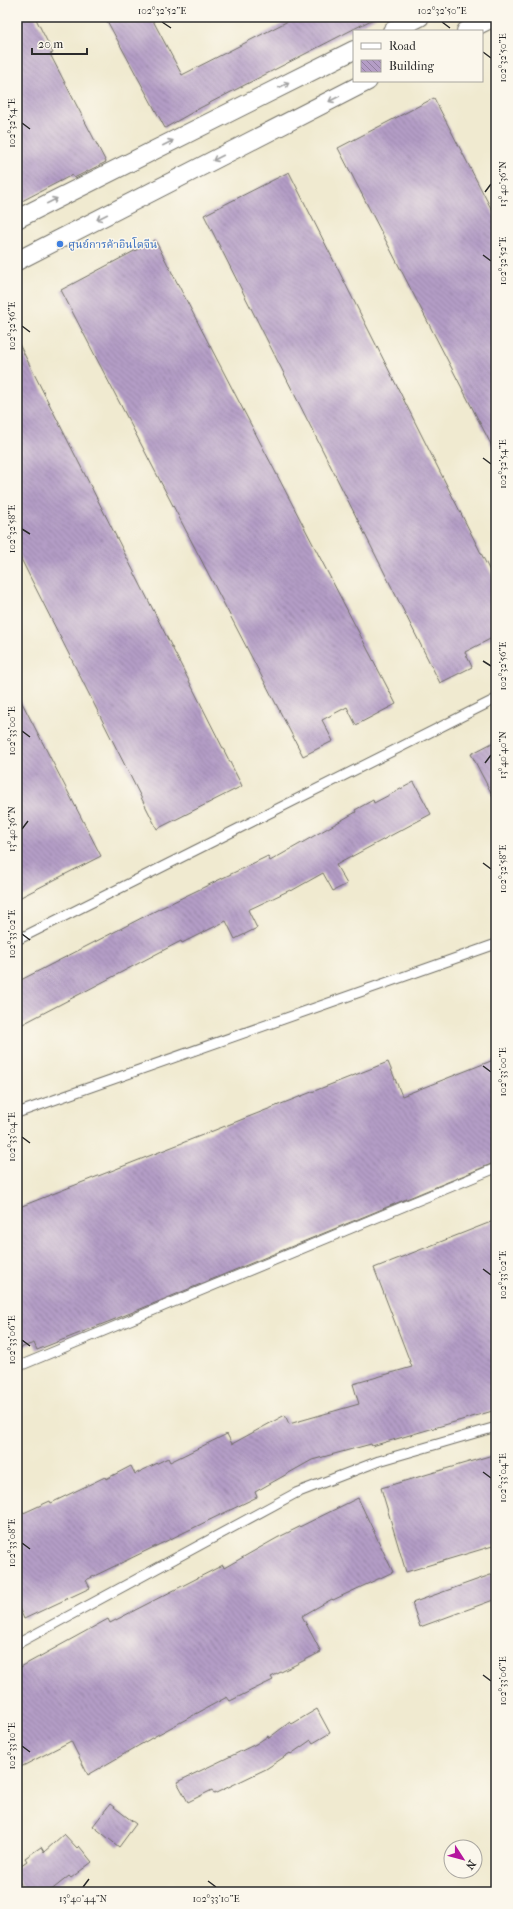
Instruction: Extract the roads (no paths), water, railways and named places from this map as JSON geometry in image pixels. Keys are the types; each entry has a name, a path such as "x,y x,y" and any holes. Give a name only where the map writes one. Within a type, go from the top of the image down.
{"street":[{"path":"394,30 420,17"},
{"path":"468,30 494,17"},
{"path":"17,218 353,50"},
{"path":"17,260 366,82"}],"lane":[{"path":"17,940 496,698"},
{"path":"17,1113 496,944"},
{"path":"17,1367 496,1168"},
{"path":"17,1644 296,1493 379,1461 496,1427"}],"place":[{"name":"ศูนย์การค้าอินโดจีน","path":"60,244"}]}
